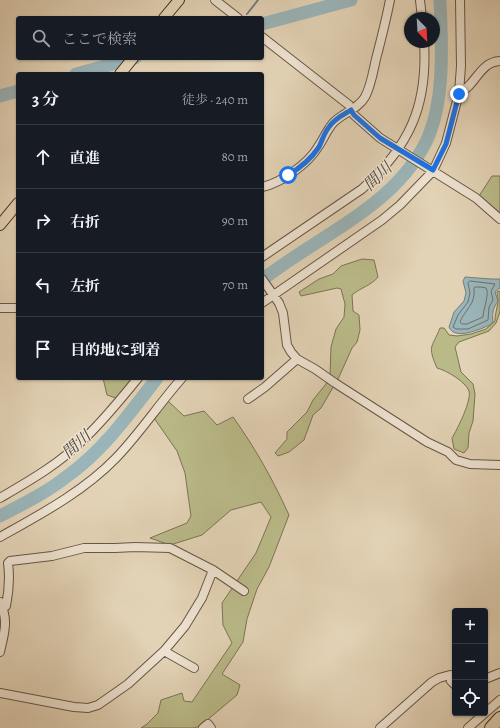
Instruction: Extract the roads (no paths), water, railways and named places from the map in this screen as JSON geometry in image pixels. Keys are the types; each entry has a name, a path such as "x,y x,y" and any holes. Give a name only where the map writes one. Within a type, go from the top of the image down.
{"highway":[{"path":"491,728 500,718"}],"main road":[{"path":"166,16 179,0"},
{"path":"121,72 131,60"},
{"path":"0,226 16,206"}],"street":[{"path":"216,0 236,16"},
{"path":"264,186 298,169 313,155 319,147 329,127 337,118 358,105 364,98 371,82 390,0"},
{"path":"420,0 421,12"},
{"path":"264,301 400,206 432,170 446,144 459,94 461,66 460,0"},
{"path":"264,39 348,105 354,115 380,138 476,198 500,219"},
{"path":"264,256 362,189 400,150 409,133 421,101 424,48"},
{"path":"459,94 467,89 483,68 488,64 500,61"},
{"path":"264,282 279,303 283,313 287,345 297,359 315,369 427,442 448,452 456,460 470,464 500,465"},
{"path":"0,308 16,308"},
{"path":"248,399 265,388 297,359"},
{"path":"0,498 41,474 82,441 115,407 136,380"},
{"path":"0,537 77,492 97,476 131,441 180,380"},
{"path":"0,652 6,616 2,605 6,606 8,597 10,581 8,563 10,561 52,556 84,548 170,548 213,570 244,591"},
{"path":"0,693 74,707 88,708 102,702 128,684 164,651 185,626 202,598 213,570"},
{"path":"164,651 194,668"},
{"path":"488,678 500,673"},
{"path":"380,728 432,682 450,675 452,681"},
{"path":"488,710 500,700"},
{"path":"468,728 482,716"},
{"path":"203,728 208,724 211,728"}],"water":[{"path":"465,277 500,279 500,288 495,292 498,301 493,311 493,322 490,325 462,334 452,331 449,327 454,312 464,301 466,293 463,281"}],"waterway":[{"path":"247,14 258,0"},
{"path":"264,23 351,0"},
{"name":"間川","path":"264,279 373,204 396,184 421,151 429,135 439,98 441,78 440,0"},
{"path":"83,72 128,60"},
{"path":"0,96 16,92"},
{"name":"間川","path":"0,516 26,503 58,483 79,467 115,431 156,380"}]}
